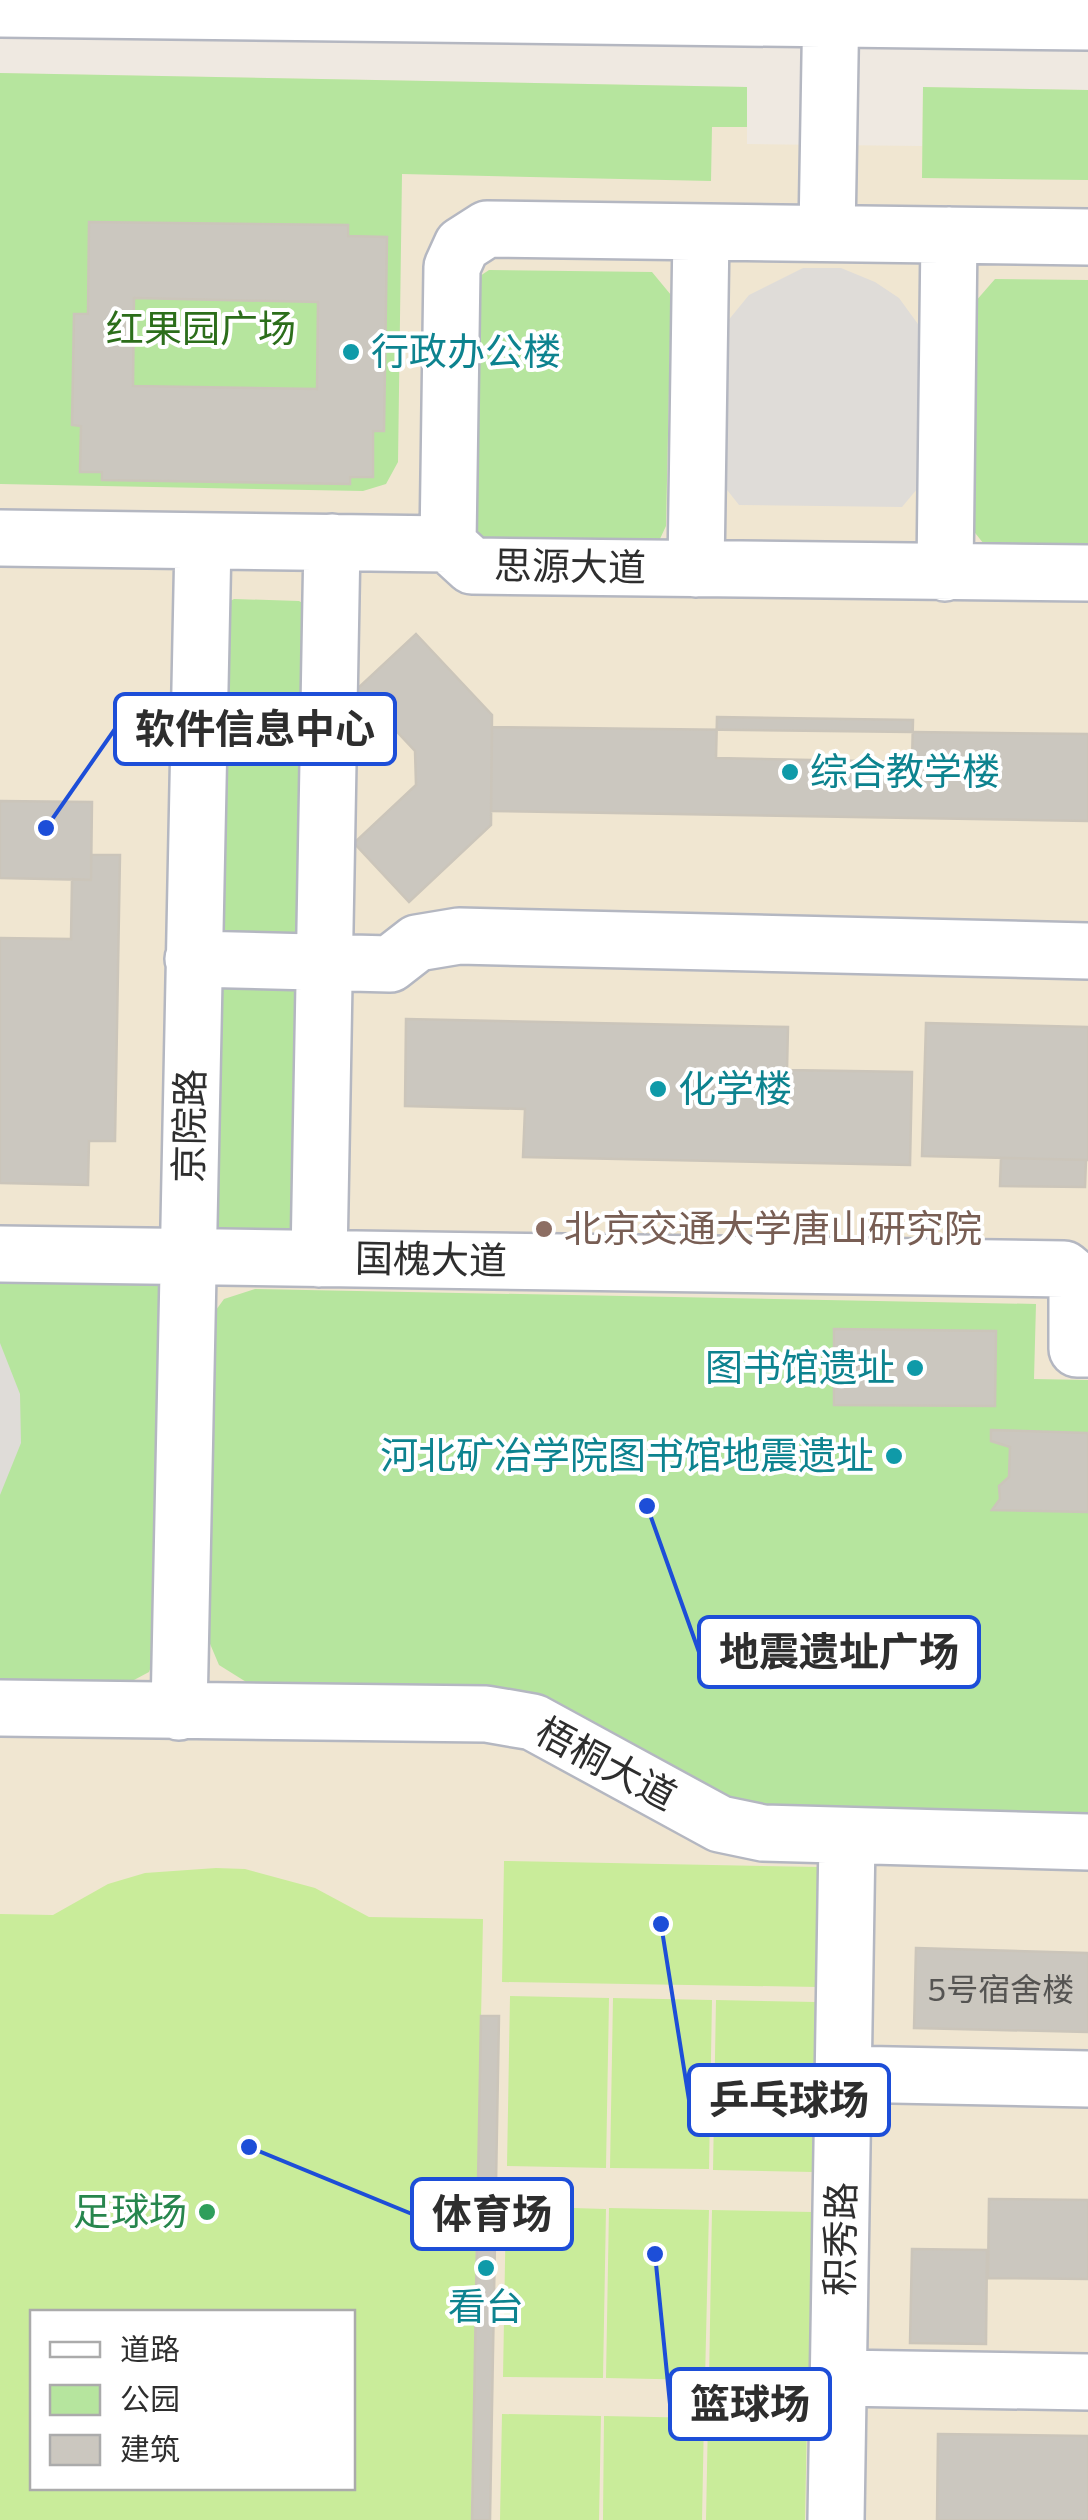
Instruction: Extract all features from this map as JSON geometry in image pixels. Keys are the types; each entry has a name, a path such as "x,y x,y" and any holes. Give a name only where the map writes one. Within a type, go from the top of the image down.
{"street":[{"path":"0,9 831,9 1088,22"},
{"path":"827,233 831,9"},
{"path":"448,544 452,267 462,245 487,228 1088,237"},
{"path":"696,569 701,232"},
{"path":"945,573 949,235"},
{"name":"思源大道","path":"0,538 448,544 472,566 1088,573"},
{"name":"京院路","path":"180,1712 203,541"},
{"path":"318,1259 332,542"},
{"path":"193,960 390,964 417,944 459,936 1088,951"},
{"name":"国槐大道","path":"0,1254 1064,1268 1078,1280 1077,1349 1088,1349"},
{"name":"梧桐大道","path":"0,1708 502,1716 533,1722 720,1824 763,1834 1088,1842"},
{"name":"积秀路","path":"836,2520 847,1838"},
{"path":"844,2074 1088,2079"},
{"path":"838,2378 1088,2382"}],"shaded area":[{"name":"北京交通大学唐山研究院","path":"0,73 747,87 747,144 922,146 923,87 1088,90 1088,2520 0,2520"},
{"path":"803,268 841,268 875,282 899,298 923,331 922,483 902,507 739,505 720,481 722,328 749,295"},
{"path":"0,1343 20,1394 21,1443 0,1495"}],"green space":[{"name":"红果园广场","path":"0,73 747,87 747,127 712,127 711,181 402,174 398,462 386,484 363,491 0,484"},
{"path":"923,87 1088,90 1088,180 922,178"},
{"path":"489,270 652,272 671,295 666,526 659,541 484,548 472,537 477,278"},
{"path":"995,279 1088,280 1088,554 991,553 972,529 975,302"},
{"path":"234,599 299,601 308,606 301,940 218,938 226,603"},
{"path":"230,984 304,990 299,1233 216,1232 215,995"},
{"path":"0,1277 160,1279 155,1656 149,1672 134,1680 0,1681"},
{"path":"255,1289 1036,1304 1034,1379 1088,1380 1088,1823 743,1810 546,1704 251,1685 219,1665 205,1632 208,1321 224,1299"},
{"path":"504,1861 820,1867 818,1987 502,1982"},
{"path":"245,1869 315,1888 369,1917 483,1919 471,2520 0,2520 0,1914 53,1915 108,1884 145,1873"},
{"path":"510,1996 609,1998 606,2168 507,2166"},
{"path":"613,1998 712,2000 709,2169 610,2168"},
{"path":"716,2000 816,2002 813,2172 713,2170"},
{"path":"506,2206 606,2209 603,2378 503,2377"},
{"path":"609,2208 709,2210 705,2380 606,2378"},
{"path":"712,2210 812,2212 809,2382 709,2380"},
{"path":"502,2414 601,2416 599,2520 500,2520"},
{"path":"604,2416 704,2418 702,2520 603,2520"},
{"path":"708,2418 807,2420 805,2520 706,2520"}],"building":[{"name":"行政办公楼","path":"89,222 348,225 348,236 387,237 384,431 373,431 373,477 350,477 350,484 102,480 102,472 80,472 81,426 72,425 74,314 88,314","holes":["134,298 318,302 317,389 133,386"]},
{"path":"416,634 492,715 491,825 409,902 354,843 416,785 415,751 357,689"},
{"path":"717,717 913,720 912,762 716,758"},
{"name":"综合教学楼","path":"492,727 1088,734 1088,821 491,811"},
{"path":"0,801 92,802 91,880 0,878"},
{"path":"91,855 120,855 115,1141 89,1141 88,1185 0,1183 0,938 71,939 72,879 91,880"},
{"name":"化学楼","path":"406,1019 788,1027 787,1070 912,1072 910,1165 523,1157 525,1109 405,1106"},
{"path":"926,1023 1088,1027 1088,1160 922,1156"},
{"path":"1001,1158 1086,1160 1085,1187 1000,1186"},
{"name":"图书馆遗址","path":"834,1329 996,1331 995,1406 834,1405"},
{"name":"图书馆遗址","path":"991,1430 1088,1433 1088,1512 992,1510 1000,1499 999,1486 1009,1477 1010,1447 991,1441"},
{"path":"916,1948 1088,1953 1088,2032 914,2028"},
{"name":"看台","path":"481,2016 499,2016 490,2520 472,2520"},
{"path":"989,2199 1088,2200 1088,2279 988,2278"},
{"path":"912,2249 987,2250 986,2344 910,2343"},
{"path":"938,2434 1088,2436 1088,2520 937,2520"}],"place":[{"name":"行政办公楼","path":"351,352"},
{"name":"综合教学楼","path":"790,772"},
{"name":"软件信息中心","path":"46,828"},
{"name":"化学楼","path":"658,1089"},
{"name":"北京交通大学唐山研究院","path":"544,1229"},
{"name":"图书馆遗址","path":"915,1368"},
{"name":"河北矿冶学院图书馆地震遗址","path":"894,1456"},
{"name":"地震遗址广场","path":"647,1506"},
{"name":"乒乓球场","path":"661,1924"},
{"name":"体育场","path":"249,2147"},
{"name":"足球场","path":"207,2212"},
{"name":"篮球场","path":"655,2254"},
{"name":"看台","path":"486,2268"}]}
